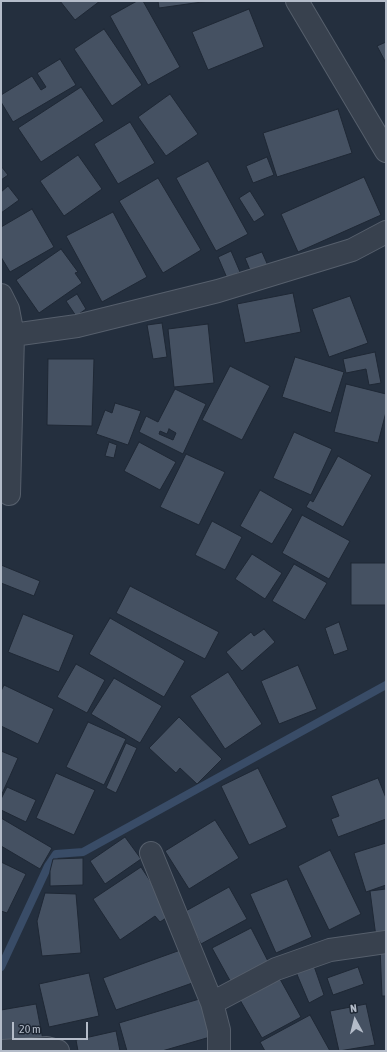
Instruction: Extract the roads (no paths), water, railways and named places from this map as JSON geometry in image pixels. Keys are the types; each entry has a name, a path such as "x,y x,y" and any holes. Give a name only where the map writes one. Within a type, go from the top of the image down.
{"street":[{"path":"297,1 386,151"},
{"path":"13,335 77,326 218,291 352,250 386,232"},
{"path":"1,295 8,309 13,335 9,494"},
{"path":"151,853 212,1003 219,1030 219,1051"},
{"path":"212,1003 276,969 330,950 386,942"},
{"path":"3,1051 47,1048 58,1051"}],"waterway":[{"path":"1,967 48,866 56,854 83,852 386,685"}]}
